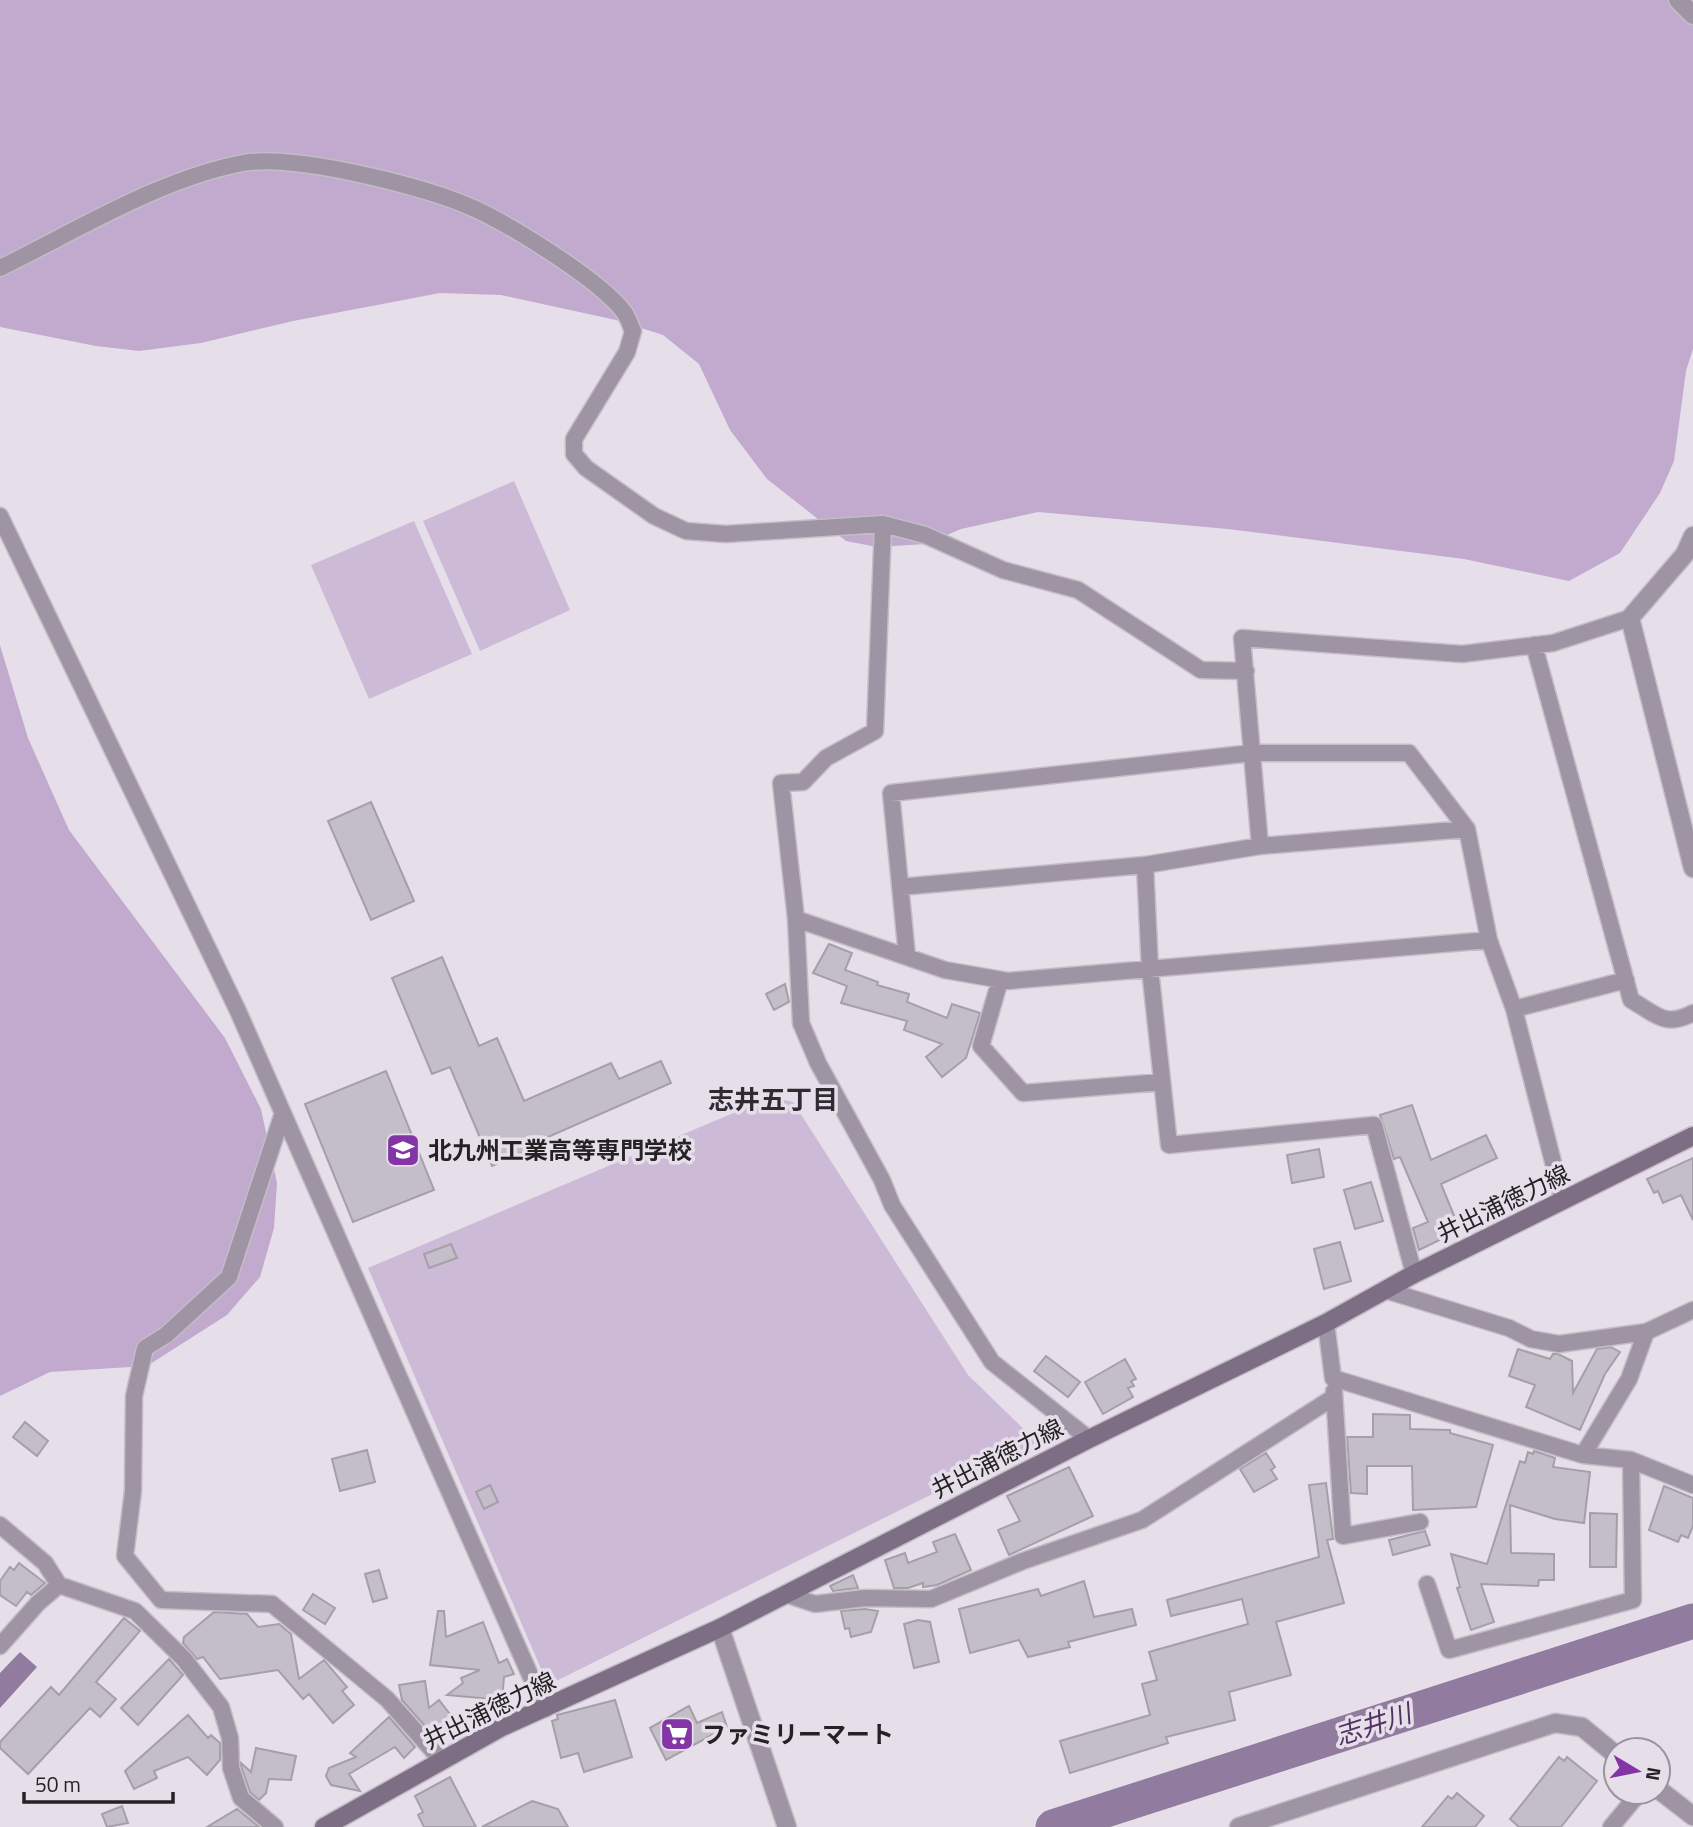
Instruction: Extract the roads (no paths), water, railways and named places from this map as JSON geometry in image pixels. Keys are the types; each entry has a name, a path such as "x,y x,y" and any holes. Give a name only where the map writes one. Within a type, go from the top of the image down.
{"main road":[{"name":"井出浦徳力線","path":"324,1827 441,1759 720,1628 1089,1438 1326,1323 1414,1274 1693,1136"}],"street":[{"path":"1678,0 1693,15"},
{"path":"0,268 196,173 247,162 315,164 464,204 494,218 599,286 625,313 633,331 627,352 574,439 574,454 586,468 654,516 686,531 726,534 883,524 925,536 1003,570 1078,590 1201,670 1245,671"},
{"path":"0,516 233,998 282,1116 545,1709"},
{"path":"883,524 875,731 826,758 803,782 781,783 796,919 801,1023 818,1063 882,1180 892,1205 992,1362 1089,1438"},
{"path":"1260,846 1242,638 1462,654 1553,643 1630,618 1685,554 1693,536"},
{"path":"1630,618 1693,868"},
{"path":"1534,645 1631,1000 1666,1020 1676,1022 1693,1013"},
{"path":"907,956 891,793 1252,753 1409,753 1467,829 1489,940 1514,1009 1563,1201"},
{"path":"900,887 1144,865 1260,846 1467,829"},
{"path":"1144,865 1150,969 1169,1145 1374,1125 1414,1274"},
{"path":"796,919 945,970 1000,980 1489,940"},
{"path":"1000,980 981,1046 1024,1093 1162,1082"},
{"path":"1514,1009 1626,980"},
{"path":"282,1116 229,1277 166,1335 145,1348 134,1396 133,1491 125,1556 160,1600 272,1604 387,1699 441,1759"},
{"path":"1385,1290 1509,1328 1531,1339 1559,1344 1646,1332 1693,1310"},
{"path":"1326,1323 1333,1378 1343,1536 1420,1522"},
{"path":"1583,1455 1629,1379 1646,1332"},
{"path":"1333,1378 1583,1455 1630,1460 1693,1485"},
{"path":"785,1594 815,1604 865,1598 931,1599 1034,1556 1142,1520 1334,1397"},
{"path":"1427,1584 1449,1650 1633,1600 1630,1460"},
{"path":"0,1525 44,1563 59,1585 135,1611 184,1659 221,1707 230,1738 231,1769 241,1798 275,1827"},
{"path":"0,1646 38,1603 59,1585"},
{"path":"720,1628 787,1827"},
{"path":"1239,1827 1555,1723 1583,1727 1602,1743"},
{"path":"1672,1800 1693,1816"},
{"path":"1611,1827 1628,1806"}],"waterway":[{"name":"志井川","path":"1053,1827 1693,1621"}],"place":[{"name":"北九州工業高等専門学校","path":"403,1150"},
{"name":"ファミリーマート","path":"677,1734"}],"district":[{"name":"志井五丁目","path":"773,1099"}]}
